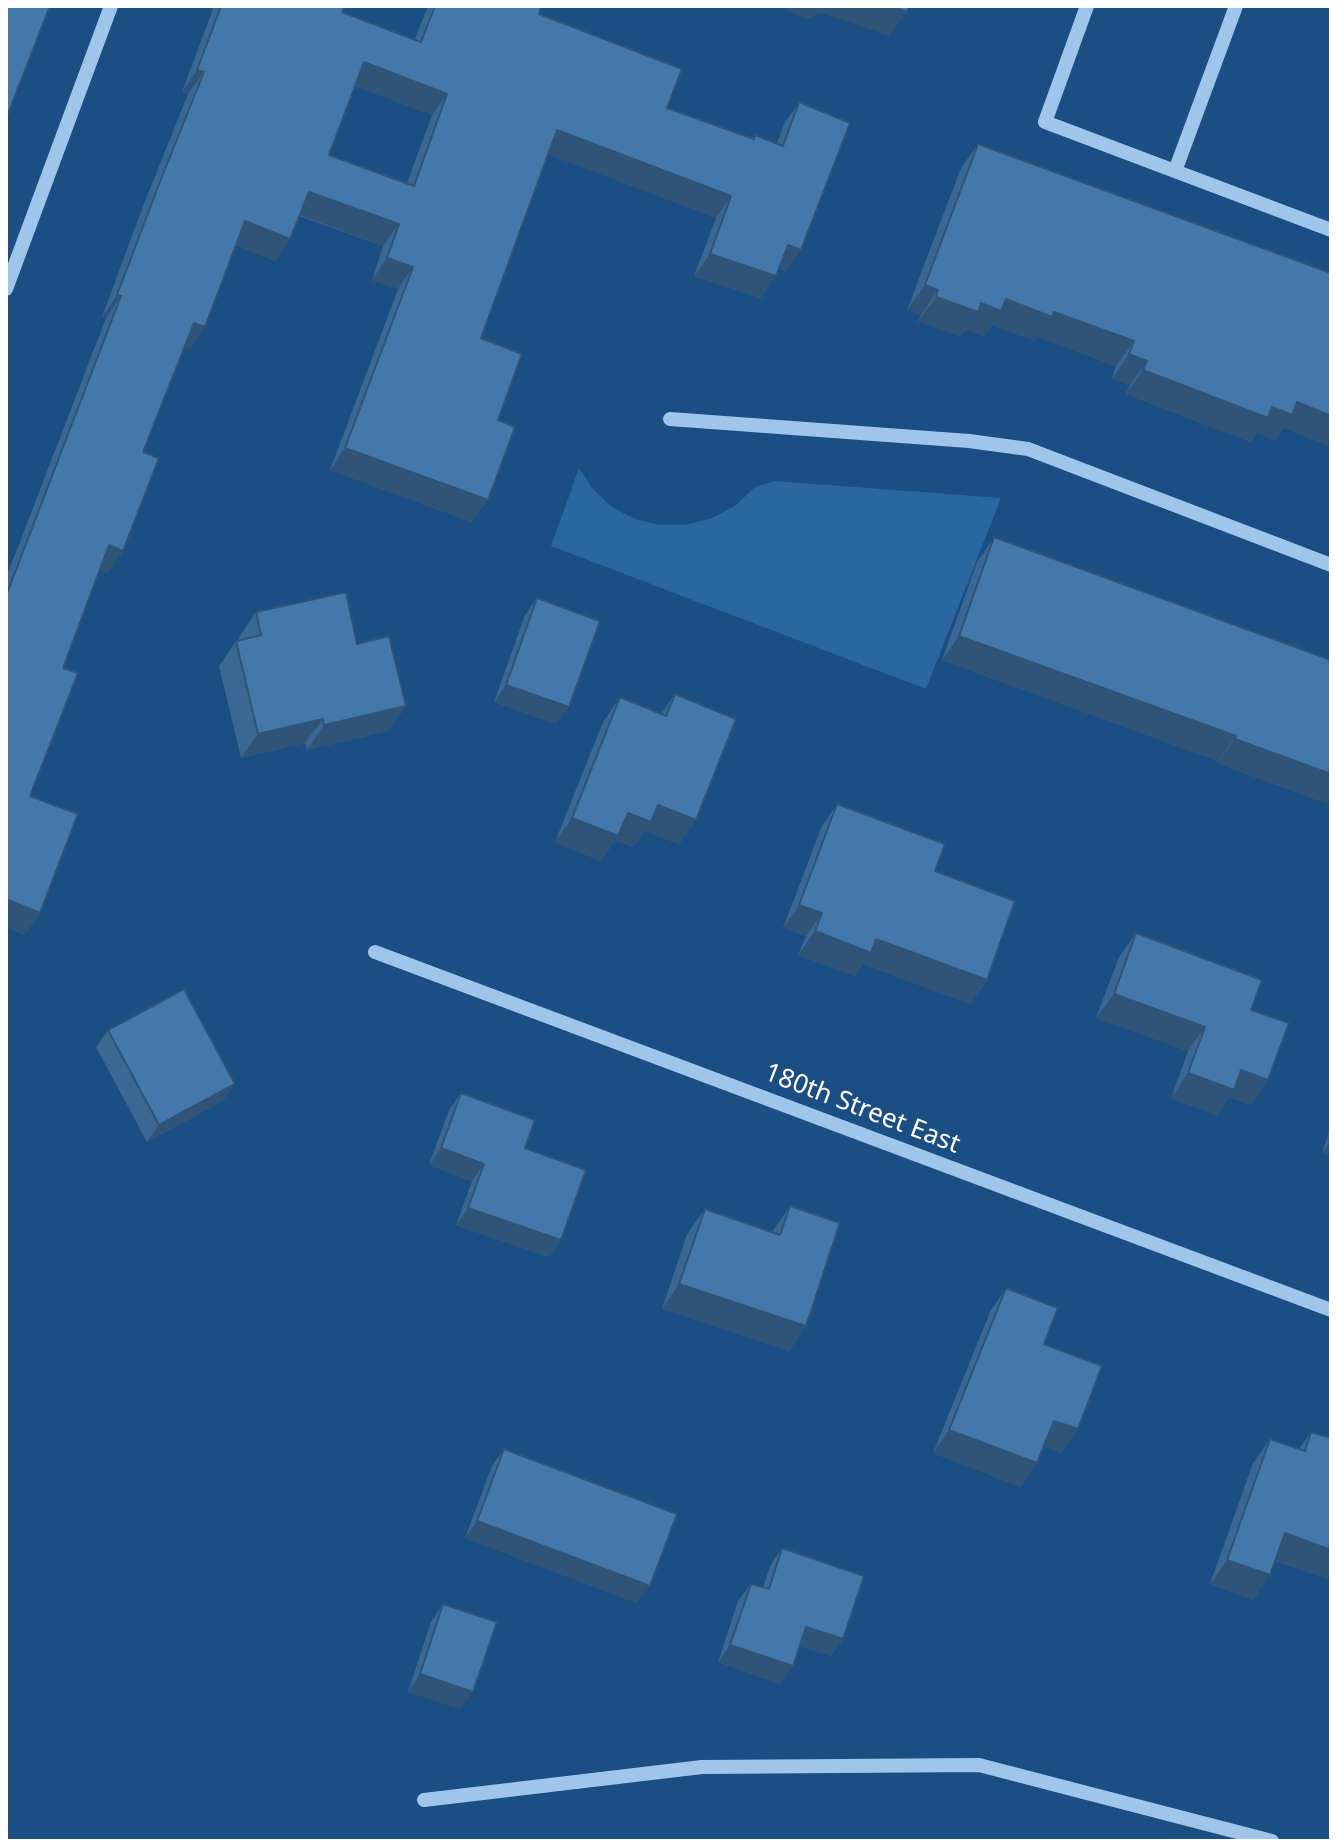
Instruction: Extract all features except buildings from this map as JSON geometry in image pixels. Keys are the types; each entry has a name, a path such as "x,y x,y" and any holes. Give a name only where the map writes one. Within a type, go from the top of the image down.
{"street":[{"path":"6,289 111,6"},
{"path":"1087,6 1045,122 1331,230"},
{"path":"1175,171 1236,6"},
{"path":"670,419 969,441 1028,449 1331,565"},
{"name":"180th Street East","path":"375,952 1331,1310"},
{"path":"424,1800 702,1767 979,1765 1272,1841"}],"shaded area":[{"path":"579,468 593,489 612,507 635,519 659,525 686,525 712,518 735,506 755,487 775,481 1001,498 926,689 551,546"}]}
